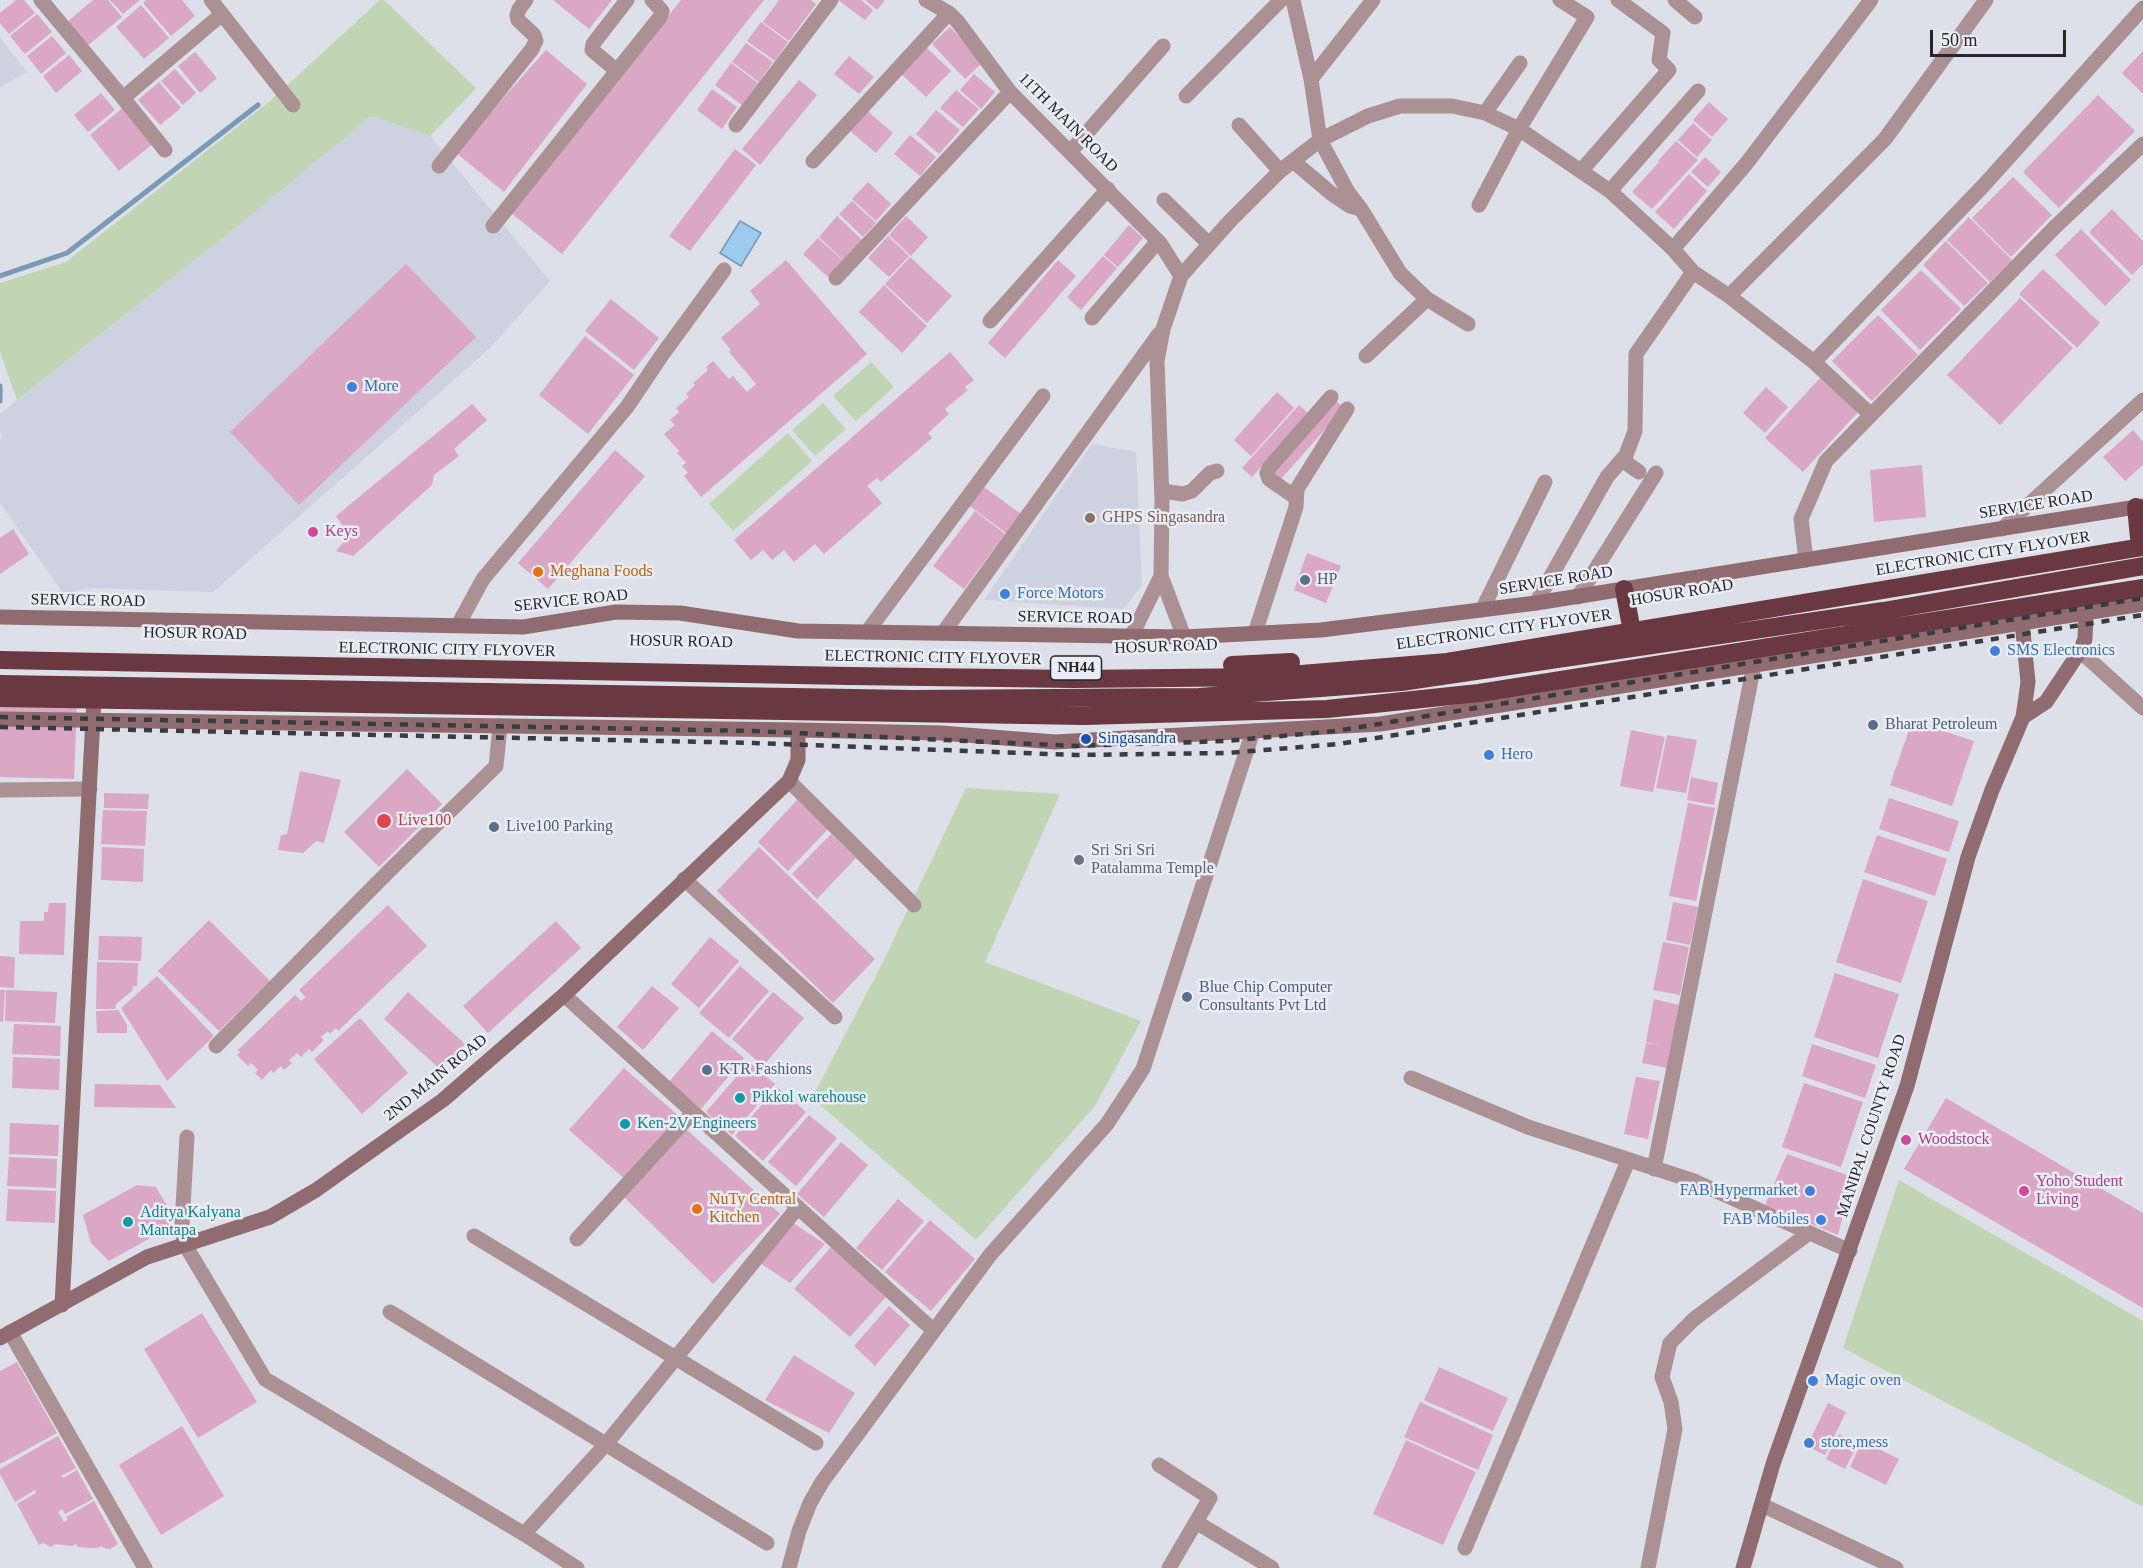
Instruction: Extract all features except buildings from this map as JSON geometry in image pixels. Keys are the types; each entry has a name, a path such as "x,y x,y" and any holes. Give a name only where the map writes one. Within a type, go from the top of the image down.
{"highway":[{"path":"2140,506 2142,541"},
{"name":"HOSUR ROAD","path":"0,651 1123,669 1276,663 1446,649 2142,541"},
{"name":"ELECTRONIC CITY FLYOVER","path":"0,660 837,676 1074,679 1265,677 1447,662 2142,541"},
{"path":"0,684 912,699 1199,697 1401,682 1883,611 2143,566"},
{"path":"0,698 1085,716 1327,709 1479,693 2022,615 2143,588"},
{"path":"1624,589 1630,621"}],"street":[{"path":"41,0 165,150"},
{"path":"211,0 293,105"},
{"path":"439,166 532,49 536,41 534,35 518,20 517,15 526,0"},
{"path":"617,71 592,50 593,44 627,0"},
{"path":"493,226 660,17 662,11 652,0"},
{"path":"736,125 831,0"},
{"name":"11TH MAIN ROAD","path":"926,0 958,21 1010,93 1158,241 1181,276"},
{"path":"1186,96 1281,0"},
{"path":"1293,0 1311,79 1320,140 1348,192 1361,208 1400,273 1427,299 1468,324"},
{"path":"1311,79 1373,0"},
{"path":"1479,205 1519,129 1587,17 1560,0"},
{"path":"1581,171 1669,70 1659,60 1663,33 1618,0"},
{"path":"1675,0 1695,17"},
{"path":"1672,249 1746,164 1871,0"},
{"path":"1729,296 1885,139 1986,0"},
{"path":"1814,362 1984,185 2143,9"},
{"path":"813,161 948,13"},
{"path":"123,98 222,14"},
{"path":"1070,152 1163,46"},
{"path":"1485,113 1520,63"},
{"path":"1610,191 1698,91"},
{"path":"836,278 1010,93"},
{"path":"1184,637 1161,576 1162,491 1157,361 1163,329 1181,276 1280,171 1320,140 1368,116 1400,106 1437,104 1485,113 1519,129 1610,191 1693,272 1729,296 1814,362 1871,415"},
{"path":"1239,125 1280,171"},
{"path":"1806,560 1801,519 1826,461 2055,227 2143,144"},
{"path":"1293,161 1332,194 1350,206 1361,208"},
{"path":"990,321 1108,189"},
{"path":"1164,200 1209,244"},
{"path":"1092,318 1158,241"},
{"path":"458,625 483,579 627,407 724,270"},
{"path":"1536,603 1607,477 1626,455 1635,431 1636,354 1693,272"},
{"path":"1365,356 1427,299"},
{"path":"943,633 1163,329"},
{"path":"867,632 1043,396"},
{"path":"1295,497 1269,479 1267,473 1331,397"},
{"path":"2002,529 2143,400"},
{"path":"1255,633 1296,507 1297,489 1347,409"},
{"path":"1622,460 1639,472"},
{"path":"1162,491 1183,494 1192,491 1210,473 1217,471"},
{"path":"1578,597 1656,473"},
{"path":"1482,610 1545,482"},
{"name":"SERVICE ROAD","path":"0,618 523,627 627,612 680,613 798,631 1184,637 1321,630 1578,597 2140,506"},
{"path":"1131,637 1161,576"},
{"path":"0,719 941,733 1055,742 1380,724 1755,665 2022,615 2086,613 2143,604"},
{"path":"2023,717 2046,702 2080,651 2085,639 2086,613"},
{"name":"MANIPAL COUNTY ROAD","path":"1743,1568 1773,1464 1907,1086 1968,857 1992,790 2023,717 2028,695 2028,682 2022,615"},
{"path":"2080,651 2143,708"},
{"path":"1654,1169 1755,665"},
{"path":"62,1305 94,699"},
{"path":"216,1046 496,766 500,726"},
{"name":"2ND MAIN ROAD","path":"5,1335 126,1267 184,1243 270,1217 316,1190 443,1100 564,995 789,781 798,760 798,730"},
{"path":"789,1568 799,1531 814,1496 990,1255 1107,1124 1143,1069 1253,731"},
{"path":"789,781 914,905"},
{"path":"0,790 90,789"},
{"path":"684,879 836,1017"},
{"path":"564,995 933,1330"},
{"path":"1411,1078 1528,1127 1694,1181 1850,1251"},
{"path":"577,1239 693,1112"},
{"path":"187,1137 182,1224 184,1243 265,1379 577,1568"},
{"path":"1465,1548 1628,1161"},
{"path":"524,1534 606,1444 798,1207"},
{"path":"1648,1568 1676,1429 1671,1402 1662,1377 1670,1343 1694,1319 1809,1233"},
{"path":"474,1236 816,1443"},
{"path":"390,1311 767,1543"},
{"path":"5,1335 145,1568"},
{"path":"1159,1466 1210,1498 1170,1568"},
{"path":"1762,1505 1896,1568"},
{"path":"1196,1522 1272,1568"}],"shaded area":[{"path":"0,38 27,72 0,87"},
{"path":"371,116 430,136 550,281 490,348 213,592 93,588 63,593 0,503 0,439 2,436 0,414 234,229"},
{"name":"GHPS Singasandra","path":"1092,444 1136,452 1142,585 1123,609 984,600"}],"green space":[{"path":"380,0 384,0 476,88 430,136 371,116 234,229 17,400 0,352 0,283 66,262 270,101"},
{"path":"871,362 894,387 856,421 833,396"},
{"path":"823,403 846,429 815,456 792,430"},
{"path":"788,433 812,461 733,531 709,504"},
{"path":"966,788 1060,794 985,962 1141,1021 1095,1106 976,1240 812,1098 883,962"},
{"path":"1899,1180 2143,1321 2143,1507 1843,1348"}],"water":[{"path":"740,221 761,233 741,266 720,253"}],"waterway":[{"path":"0,276 67,253 258,105"},
{"path":"0,386 0,401"}],"railway":[{"path":"0,717 752,731 1075,746 1226,741 1336,731 2143,598"},
{"path":"0,727 754,743 1076,755 1227,753 1339,744 2143,615"}],"place":[{"name":"More","path":"352,387"},
{"name":"GHPS Singasandra","path":"1090,518"},
{"name":"Keys","path":"313,532"},
{"name":"Meghana Foods","path":"538,572"},
{"name":"HP","path":"1305,580"},
{"name":"Force Motors","path":"1005,594"},
{"name":"SMS Electronics","path":"1995,651"},
{"name":"Bharat Petroleum","path":"1873,725"},
{"name":"Singasandra","path":"1086,739"},
{"name":"Hero","path":"1489,755"},
{"name":"Live100","path":"384,821"},
{"name":"Live100 Parking","path":"494,827"},
{"name":"Sri Sri Sri Patalamma Temple","path":"1079,860"},
{"name":"Blue Chip Computer Consultants Pvt Ltd","path":"1187,997"},
{"name":"KTR Fashions","path":"707,1070"},
{"name":"Pikkol warehouse","path":"740,1098"},
{"name":"Ken-2V Engineers","path":"625,1124"},
{"name":"Woodstock","path":"1906,1140"},
{"name":"FAB Hypermarket","path":"1810,1191"},
{"name":"Yoho Student Living","path":"2024,1191"},
{"name":"NuTy Central Kitchen","path":"697,1209"},
{"name":"FAB Mobiles","path":"1821,1220"},
{"name":"Aditya Kalyana Mantapa","path":"128,1222"},
{"name":"Magic oven","path":"1813,1381"},
{"name":"store,mess","path":"1809,1443"}]}
